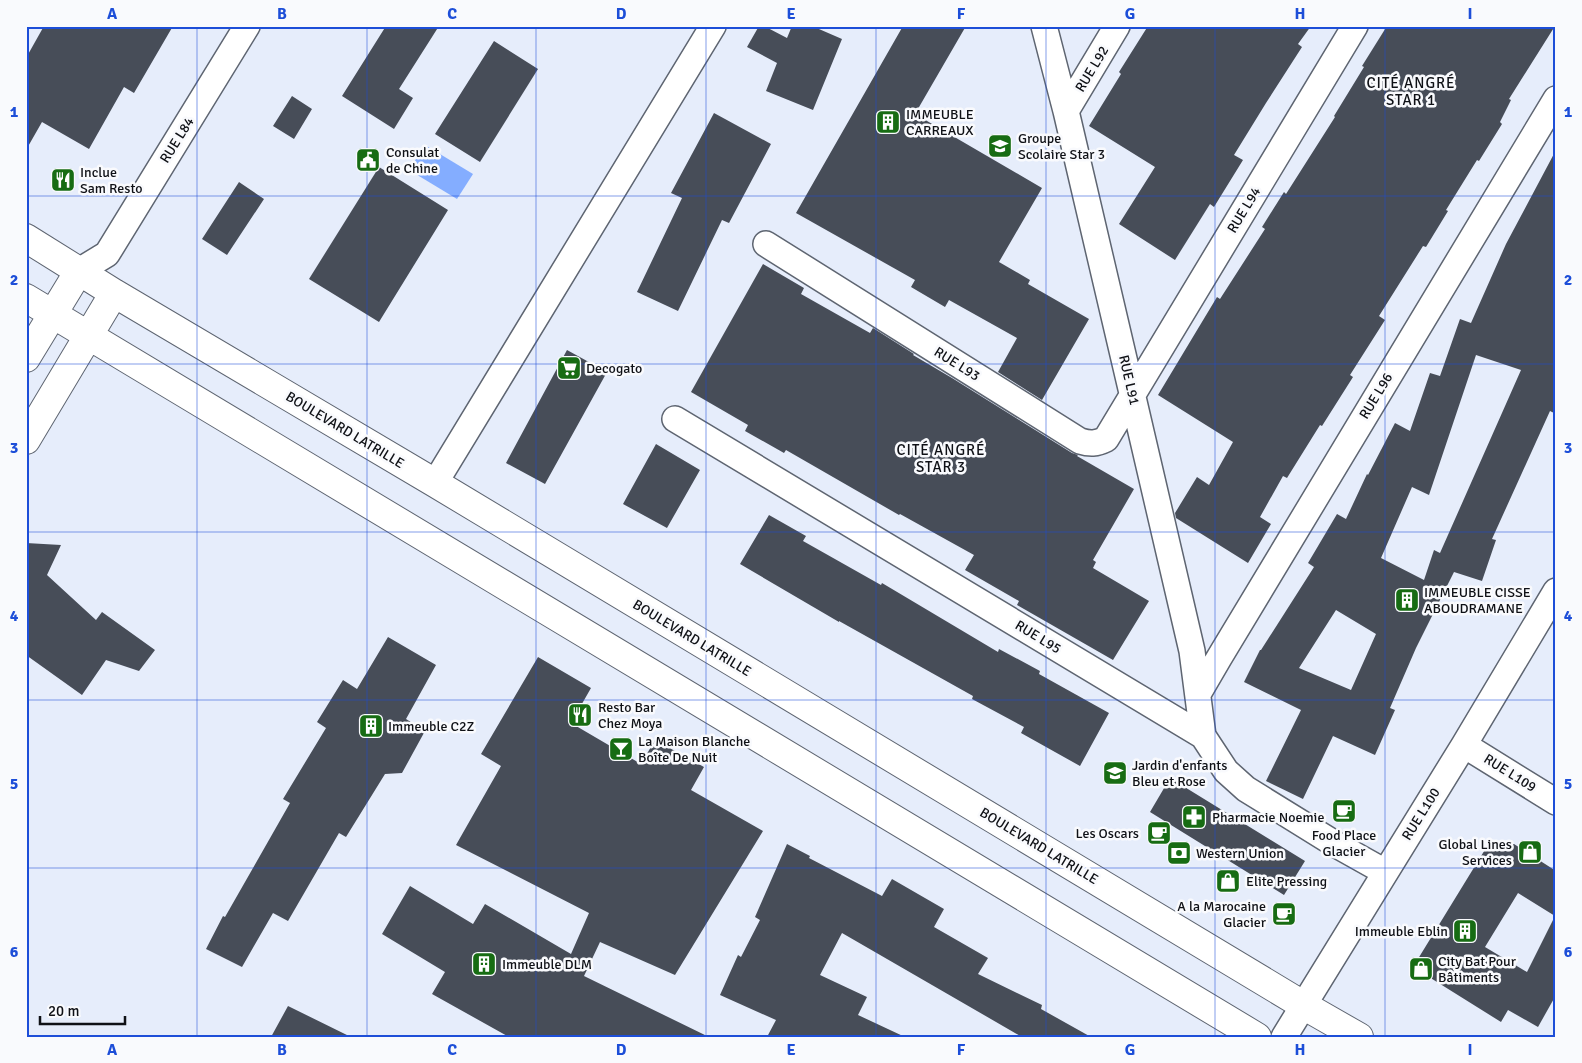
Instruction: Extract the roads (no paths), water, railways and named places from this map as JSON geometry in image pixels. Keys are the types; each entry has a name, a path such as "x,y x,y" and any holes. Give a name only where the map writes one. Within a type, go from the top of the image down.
{"main road":[{"name":"BOULEVARD LATRILLE","path":"26,238 114,293 435,483 1359,1037"},
{"name":"RUE L84","path":"26,358 79,271"},
{"path":"26,440 114,293"},
{"path":"26,298 1257,1037"}],"street":[{"name":"RUE L84","path":"79,271 107,254 247,26"},
{"path":"435,483 712,26"},
{"name":"RUE L91","path":"1044,26 1066,112 1192,651 1203,736"},
{"name":"RUE L92","path":"1066,112 1117,26"},
{"name":"RUE L94","path":"1132,393 1355,26"},
{"name":"RUE L96","path":"1198,694 1556,98"},
{"name":"RUE L93","path":"766,244 1080,441 1089,444 1106,439 1132,393"},
{"path":"107,254 114,293"},
{"name":"RUE L95","path":"675,419 1203,736 1226,771 1246,789 1335,844 1385,872"},
{"name":"RUE L100","path":"1284,1037 1464,745 1556,591"},
{"name":"RUE L109","path":"1464,745 1556,802"}],"water":[{"path":"425,145 473,174 457,199 409,170"}],"place":[{"name":"IMMEUBLE CARREAUX","path":"888,122"},
{"name":"Groupe Scolaire Star 3","path":"1000,146"},
{"name":"Consulat de Chine","path":"368,160"},
{"name":"Inclue Sam Resto","path":"63,180"},
{"name":"Decogato","path":"569,368"},
{"name":"IMMEUBLE CISSE ABOUDRAMANE","path":"1407,600"},
{"name":"Resto Bar Chez Moya","path":"580,715"},
{"name":"Immeuble C2Z","path":"371,726"},
{"name":"La Maison Blanche Boîte De Nuit","path":"621,749"},
{"name":"Jardin d'enfants Bleu et Rose","path":"1115,773"},
{"name":"Food Place Glacier","path":"1344,811"},
{"name":"Pharmacie Noemie","path":"1194,817"},
{"name":"Les Oscars ‌","path":"1159,833"},
{"name":"Global Lines Services","path":"1530,852"},
{"name":"Western Union","path":"1179,853"},
{"name":"Elite Pressing","path":"1228,881"},
{"name":"A la Marocaine Glacier","path":"1284,914"},
{"name":"Immeuble Eblin","path":"1465,931"},
{"name":"Immeuble DLM","path":"484,964"},
{"name":"City Bat Pour Bâtiments","path":"1421,969"}],"district":[{"name":"CITÉ ANGRÉ STAR 1","path":"1411,92"},
{"name":"CITÉ ANGRÉ STAR 3","path":"941,458"}]}
